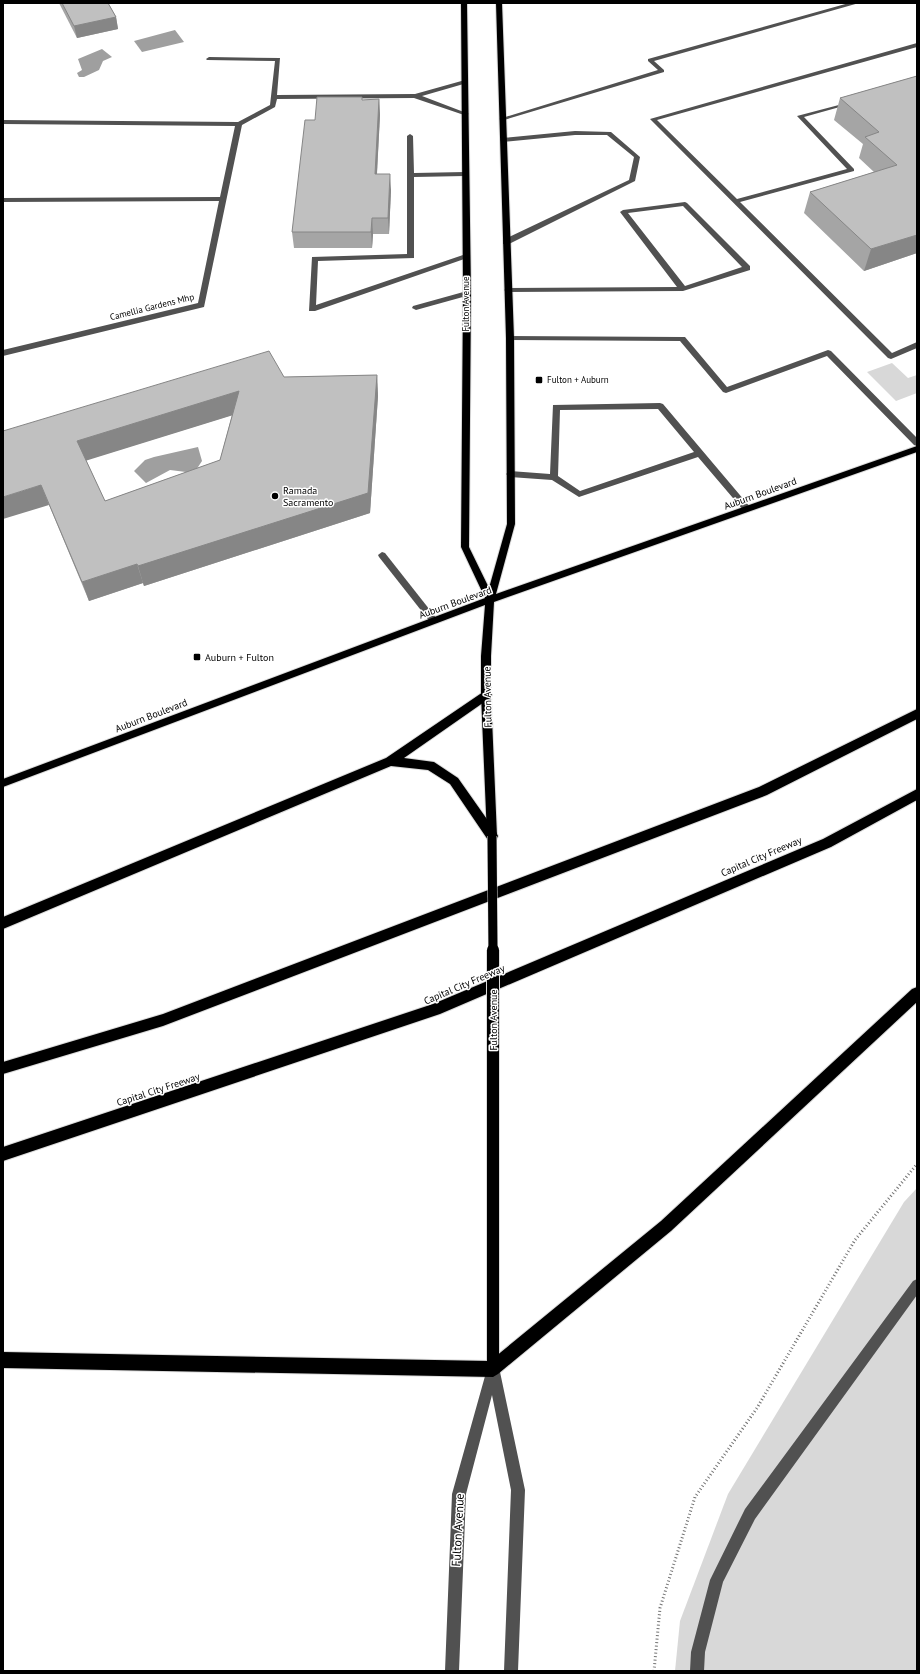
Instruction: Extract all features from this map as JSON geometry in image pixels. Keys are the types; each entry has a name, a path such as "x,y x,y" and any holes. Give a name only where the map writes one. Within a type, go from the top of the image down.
{"highway":[{"path":"3,922 390,760 486,694"},
{"path":"3,1068 162,1020 756,794 917,714"},
{"path":"390,760 430,765 454,781 492,836"},
{"name":"Capital City Freeway","path":"3,1154 435,1010 827,842 917,794"},
{"path":"3,1360 493,1369 666,1226 917,993"}],"main road":[{"name":"Fulton Avenue","path":"464,3 467,293 465,547 490,600"},
{"name":"Fulton Avenue","path":"493,1369 492,836 486,694 490,600 511,524 510,338 502,119 501,3"},
{"name":"Auburn Boulevard","path":"3,782 490,600 917,449"}],"street":[{"path":"502,119 662,71 650,60 856,3"},
{"path":"917,44 653,119 891,356 917,345"},
{"path":"3,122 239,124 273,106 278,59 209,59"},
{"path":"274,97 415,96 465,82"},
{"path":"415,96 466,114"},
{"path":"736,201 852,170 800,116 856,100"},
{"name":"Camellia Gardens Mhp","path":"3,353 201,305 239,124"},
{"path":"503,140 575,133 609,134 637,157 632,181 506,242"},
{"path":"410,136 411,256 316,259 312,310 466,257"},
{"path":"410,175 466,174"},
{"path":"3,200 223,199"},
{"path":"508,290 683,289 747,268 685,204 623,212 683,289"},
{"path":"416,308 467,293"},
{"path":"510,338 682,339 726,390 828,352 917,443"},
{"path":"554,477 556,407 660,406 747,509"},
{"path":"510,474 554,477 579,494 700,453"},
{"path":"382,555 434,621"},
{"path":"697,1671 698,1652 717,1580 750,1514 917,1285"},
{"name":"Fulton Avenue","path":"452,1671 459,1494 493,1369"},
{"name":"Fulton Avenue","path":"493,1369 518,1490 511,1671"}],"path":[{"path":"654,1671 660,1608 695,1497 757,1408 855,1240 917,1164"}],"shaded area":[{"path":"175,30 184,42 142,52 134,41"},
{"path":"102,49 112,57 103,61 99,70 84,77 79,77 77,73 82,70 78,59"},
{"path":"892,363 908,378 917,375 917,393 896,401 867,372"},
{"path":"198,447 202,461 194,473 170,470 146,483 134,471 145,460"},
{"path":"917,1188 917,1671 675,1671 680,1621 728,1494 904,1202"}],"building":[{"path":"62,3 108,3 116,17 74,26"},
{"path":"917,76 917,235 871,249 810,192 897,165 865,137 879,132 840,98"},
{"path":"317,97 362,97 362,100 379,99 375,174 390,174 388,218 372,218 371,232 292,232 305,120 315,120"},
{"path":"269,351 284,377 377,375 368,493 138,566 137,564 82,582 41,485 3,497 3,431","holes":["239,391 220,460 105,501 77,441"]}],"place":[{"name":"Fulton + Auburn","path":"539,380"},
{"name":"Ramada Sacramento","path":"275,496"},
{"name":"Auburn + Fulton","path":"197,657"}]}
